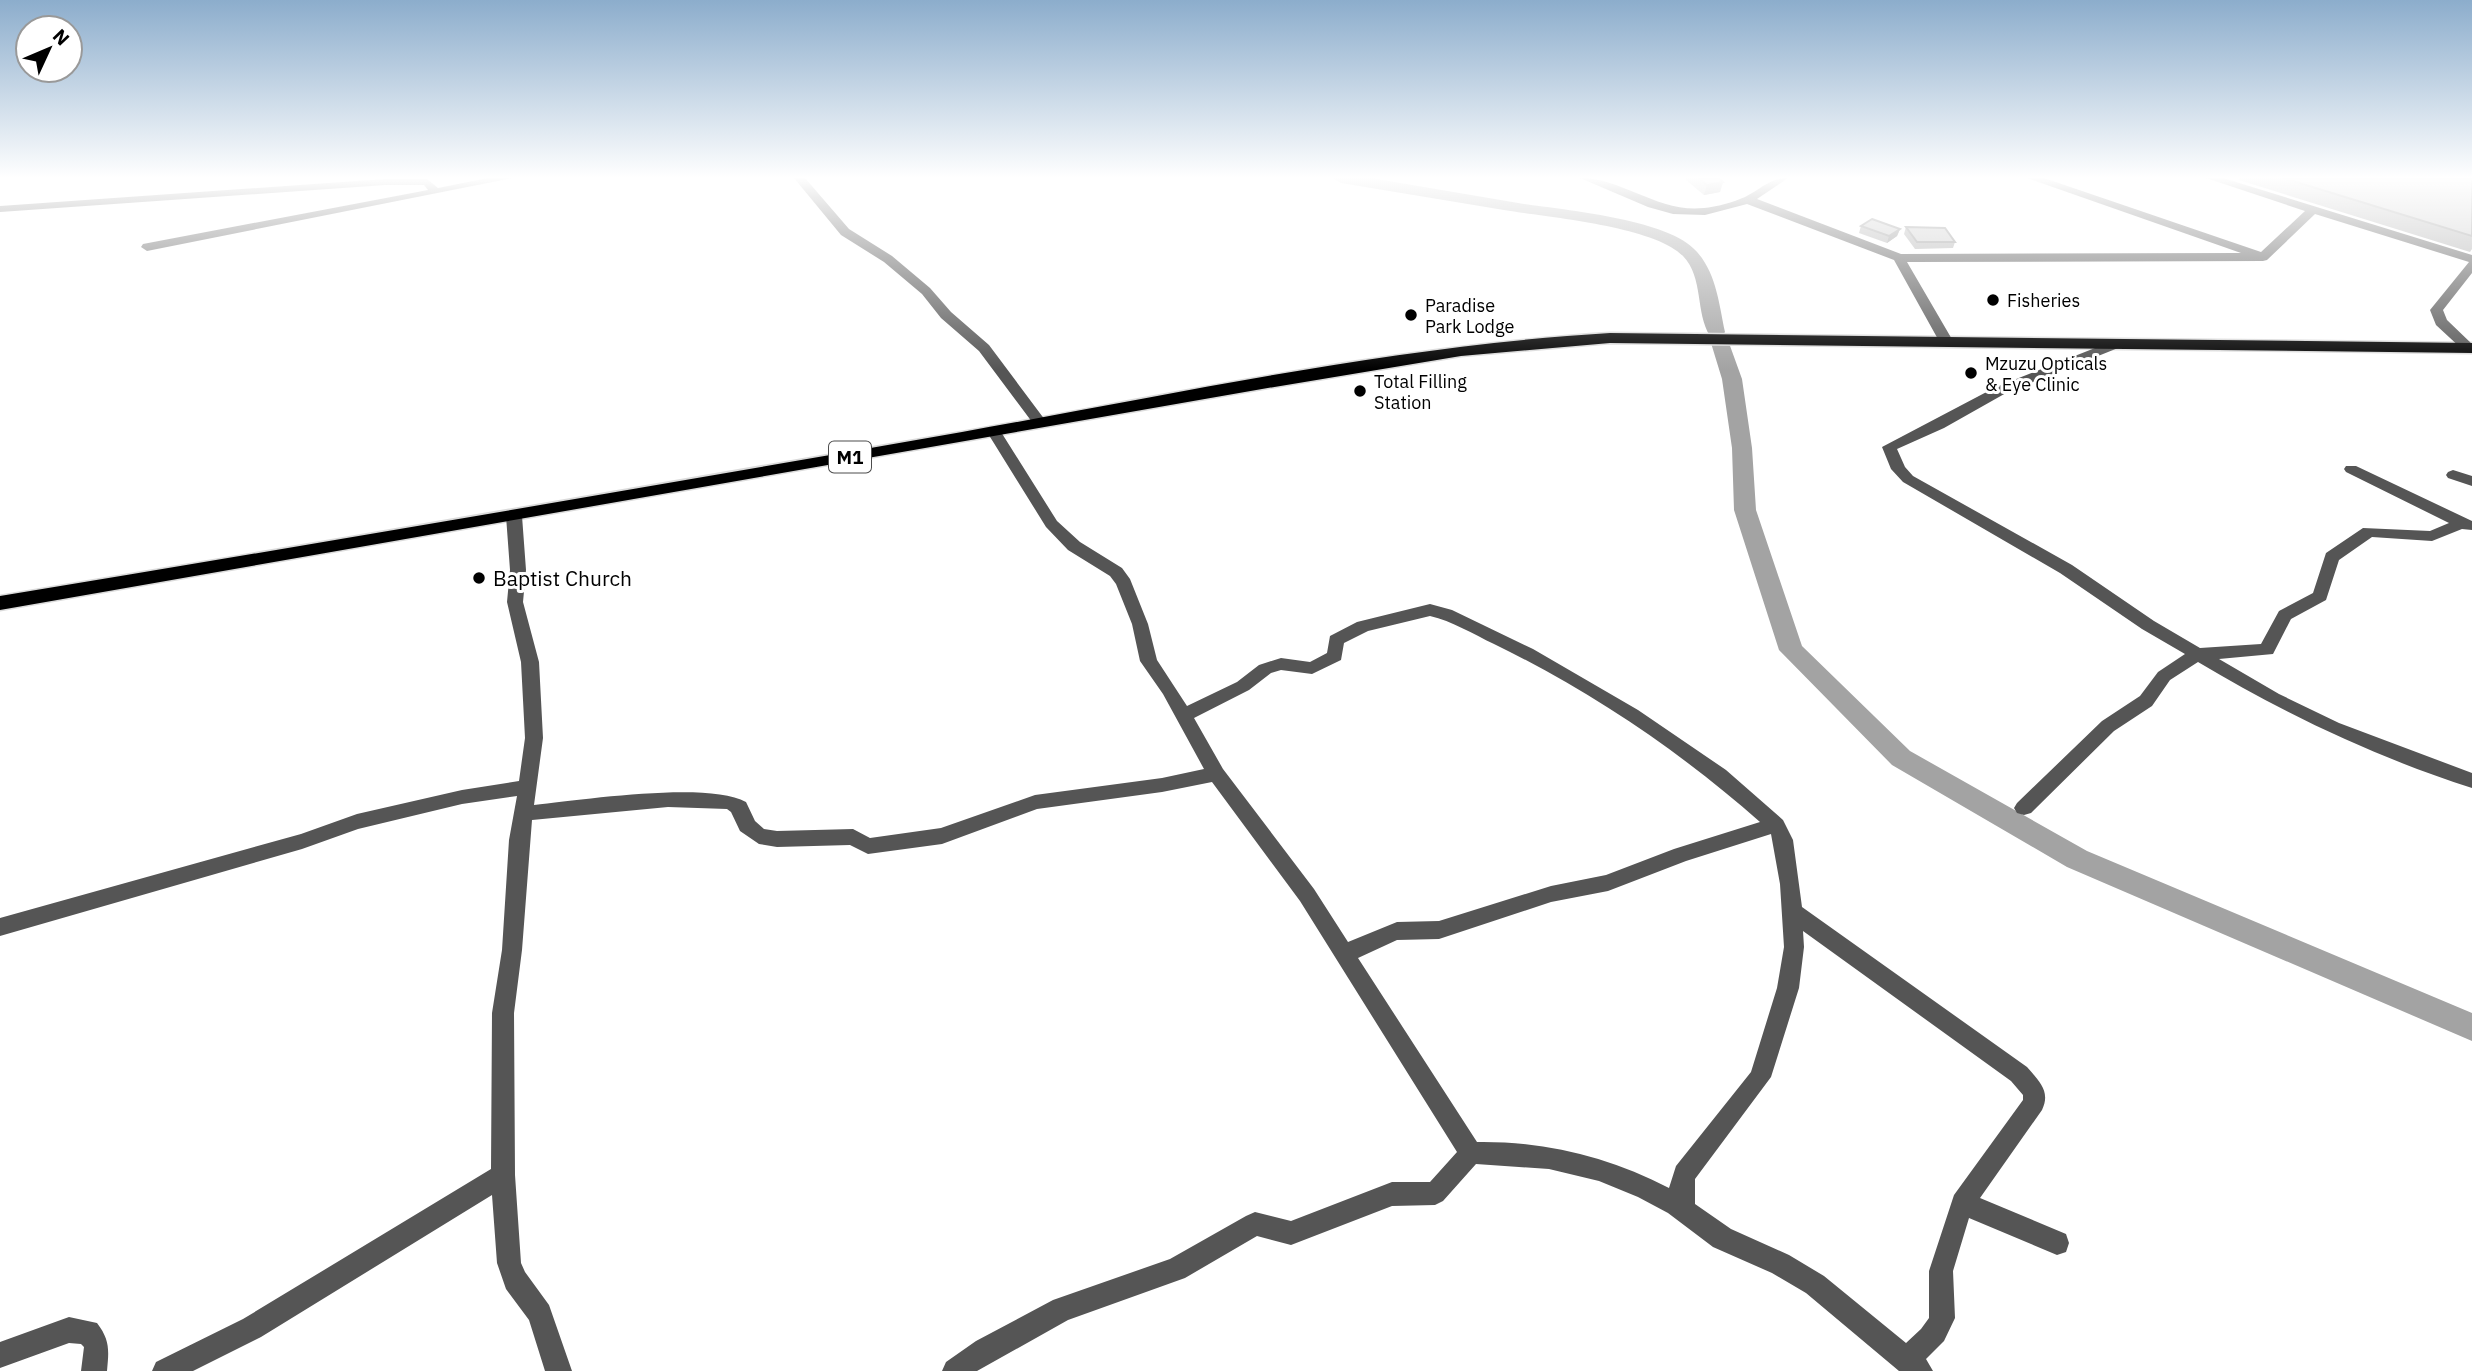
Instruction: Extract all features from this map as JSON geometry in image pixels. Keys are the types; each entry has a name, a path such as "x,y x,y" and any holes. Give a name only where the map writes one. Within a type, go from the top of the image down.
{"highway":[{"name":"M1","path":"0,603 1461,351 1557,341 1747,338 2470,347"}],"street":[{"path":"147,247 173,242"},
{"path":"860,242 888,259 926,291 946,315 984,348 1040,423"},
{"path":"1857,242 1899,258 2263,257 2279,242"},
{"path":"2219,242 2263,257"},
{"path":"2416,242 2472,259"},
{"path":"1899,258 1947,341"},
{"path":"2470,347 2441,322 2436,310 2472,265"},
{"path":"2118,343 2001,390 1939,425 1888,449 1898,469 1908,479 2066,569 2148,625 2273,699 2333,728 2472,780"},
{"path":"994,432 1051,524 1074,546 1116,572 1124,583 1140,624 1149,661 1184,715 1216,774 1307,895 1471,1153"},
{"path":"2351,469 2467,525"},
{"path":"2454,475 2472,481"},
{"path":"514,516 518,570 515,602 530,662 534,738 519,840 512,950 503,1013 503,1175 509,1263 515,1280 540,1314 552,1359 559,1371"},
{"path":"2024,808 2108,726 2146,701 2164,676 2198,654 2267,650 2286,615 2320,596 2332,557 2369,533 2432,537 2467,525"},
{"path":"1184,715 1243,686 1265,669 1281,664 1312,668 1335,656 1336,640 1363,626 1437,611 1527,653 1632,715 1719,775 1776,825 1783,840 1794,947 1788,988 1760,1077 1684,1174 1681,1186 1684,1211"},
{"path":"525,813 668,800 730,802 739,807 747,826 758,836 776,839 853,837 868,846 942,836 1035,802 1161,785 1216,774"},
{"path":"0,927 302,841 357,822 463,797 528,787"},
{"path":"1345,955 1372,940 1397,931 1438,930 1552,894 1608,883 1681,855 1776,825"},
{"path":"955,1371 985,1350 1062,1309 1176,1269 1255,1224 1291,1233 1392,1194 1435,1194 1471,1153 1509,1151 1582,1164 1648,1189 1721,1238 1798,1273 1912,1365 1930,1342 1943,1312 1940,1284 1942,1267 1962,1203 2034,1103 2034,1091 2019,1074 1791,911"},
{"path":"165,1371 252,1328 503,1175"},
{"path":"1962,1203 2057,1243"},
{"path":"0,1355 69,1330 88,1332 97,1344 94,1371"}],"waterway":[{"path":"1672,242 1689,253 1700,270 1716,332"},
{"path":"1720,343 1732,379 1742,448 1745,510 1791,650 1901,758 2077,859 2472,1027"}],"place":[{"name":"Fisheries","path":"1993,300"},
{"name":"Paradise Park Lodge","path":"1411,315"},
{"name":"Mzuzu Opticals & Eye Clinic","path":"1971,373"},
{"name":"Total Filling Station","path":"1360,391"},
{"name":"Baptist Church","path":"479,578"}]}
